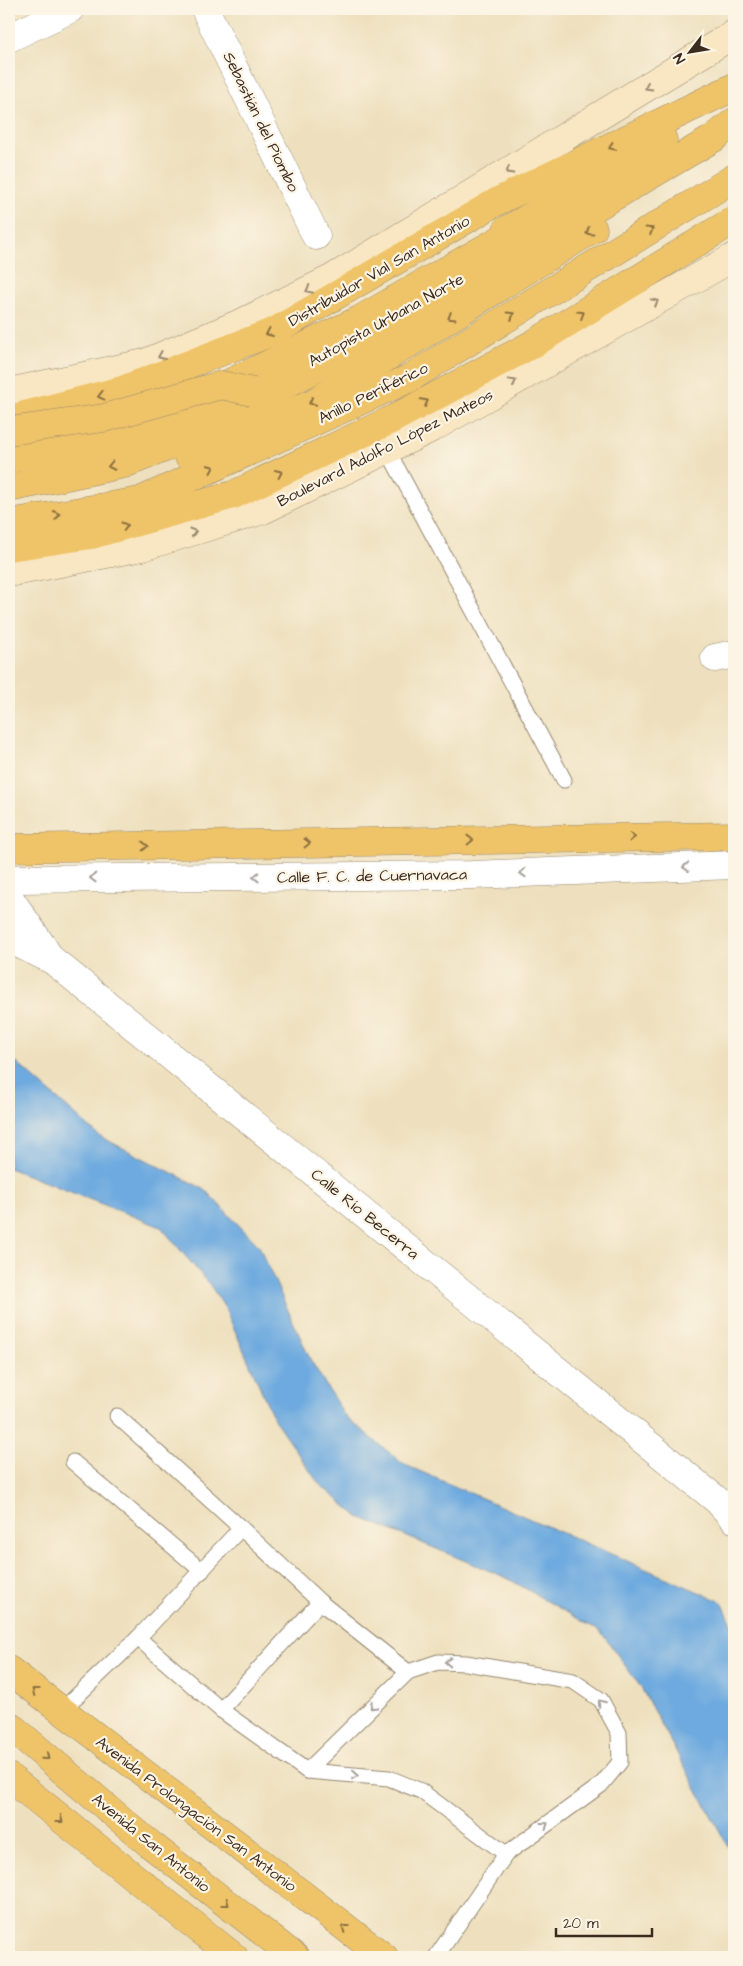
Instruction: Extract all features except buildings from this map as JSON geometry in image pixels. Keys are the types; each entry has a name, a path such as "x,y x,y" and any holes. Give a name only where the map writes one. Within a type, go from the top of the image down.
{"main road":[{"path":"9,392 144,363 241,323 333,278 734,34"},
{"name":"Distribuidor Vial San Antonio","path":"9,418 122,390 275,331 498,202 734,87"},
{"path":"9,431 104,418 221,386 421,279 707,115 734,107"},
{"path":"9,454 128,422 207,394 359,320 734,107"},
{"name":"Autopista Urbana Norte","path":"9,459 48,454 151,430 234,401 253,392 321,357 669,160 734,114"},
{"path":"9,488 139,459 216,422 356,346 714,138 734,122"},
{"path":"9,505 135,479 313,403 734,142"},
{"name":"Anillo Periférico","path":"9,523 140,500 408,379 734,178"},
{"path":"9,547 91,535 233,495 393,419 533,344 734,220"},
{"name":"Boulevard Adolfo López Mateos","path":"9,573 142,548 263,510 432,428 734,257"},
{"path":"221,386 253,392"},
{"path":"203,449 216,422"},
{"path":"9,443 35,427"},
{"path":"9,848 734,836"},
{"name":"Avenida Prolongación San Antonio","path":"9,1670 384,1957"},
{"name":"Avenida San Antonio","path":"9,1725 151,1845 295,1957"},
{"path":"9,1777 234,1957"}],"street":[{"path":"9,38 70,9"},
{"name":"Sebastián del Piombo","path":"206,9 316,236"},
{"name":"Calle F. C. de Cuernavaca","path":"9,879 472,875 734,865"},
{"name":"Calle Río Becerra","path":"9,897 51,959 710,1495 734,1519"},
{"path":"9,939 51,959"}],"lane":[{"path":"387,450 564,780"},
{"path":"117,1416 320,1602 408,1672"},
{"path":"73,1462 202,1571"},
{"path":"61,1711 138,1638 241,1528"},
{"path":"221,1710 320,1602"},
{"path":"138,1638 221,1710 307,1771 389,1778 421,1791 506,1854"},
{"path":"307,1771 408,1672 438,1662 466,1663 572,1681 601,1700 619,1733 620,1762 601,1785 506,1854 436,1957"}],"water":[{"path":"9,1056 99,1136 204,1189 259,1246 310,1359 344,1415 403,1464 722,1602 734,1628 734,1857 640,1686 601,1632 507,1578 359,1517 319,1484 274,1419 225,1308 210,1285 161,1227 9,1168"}]}
